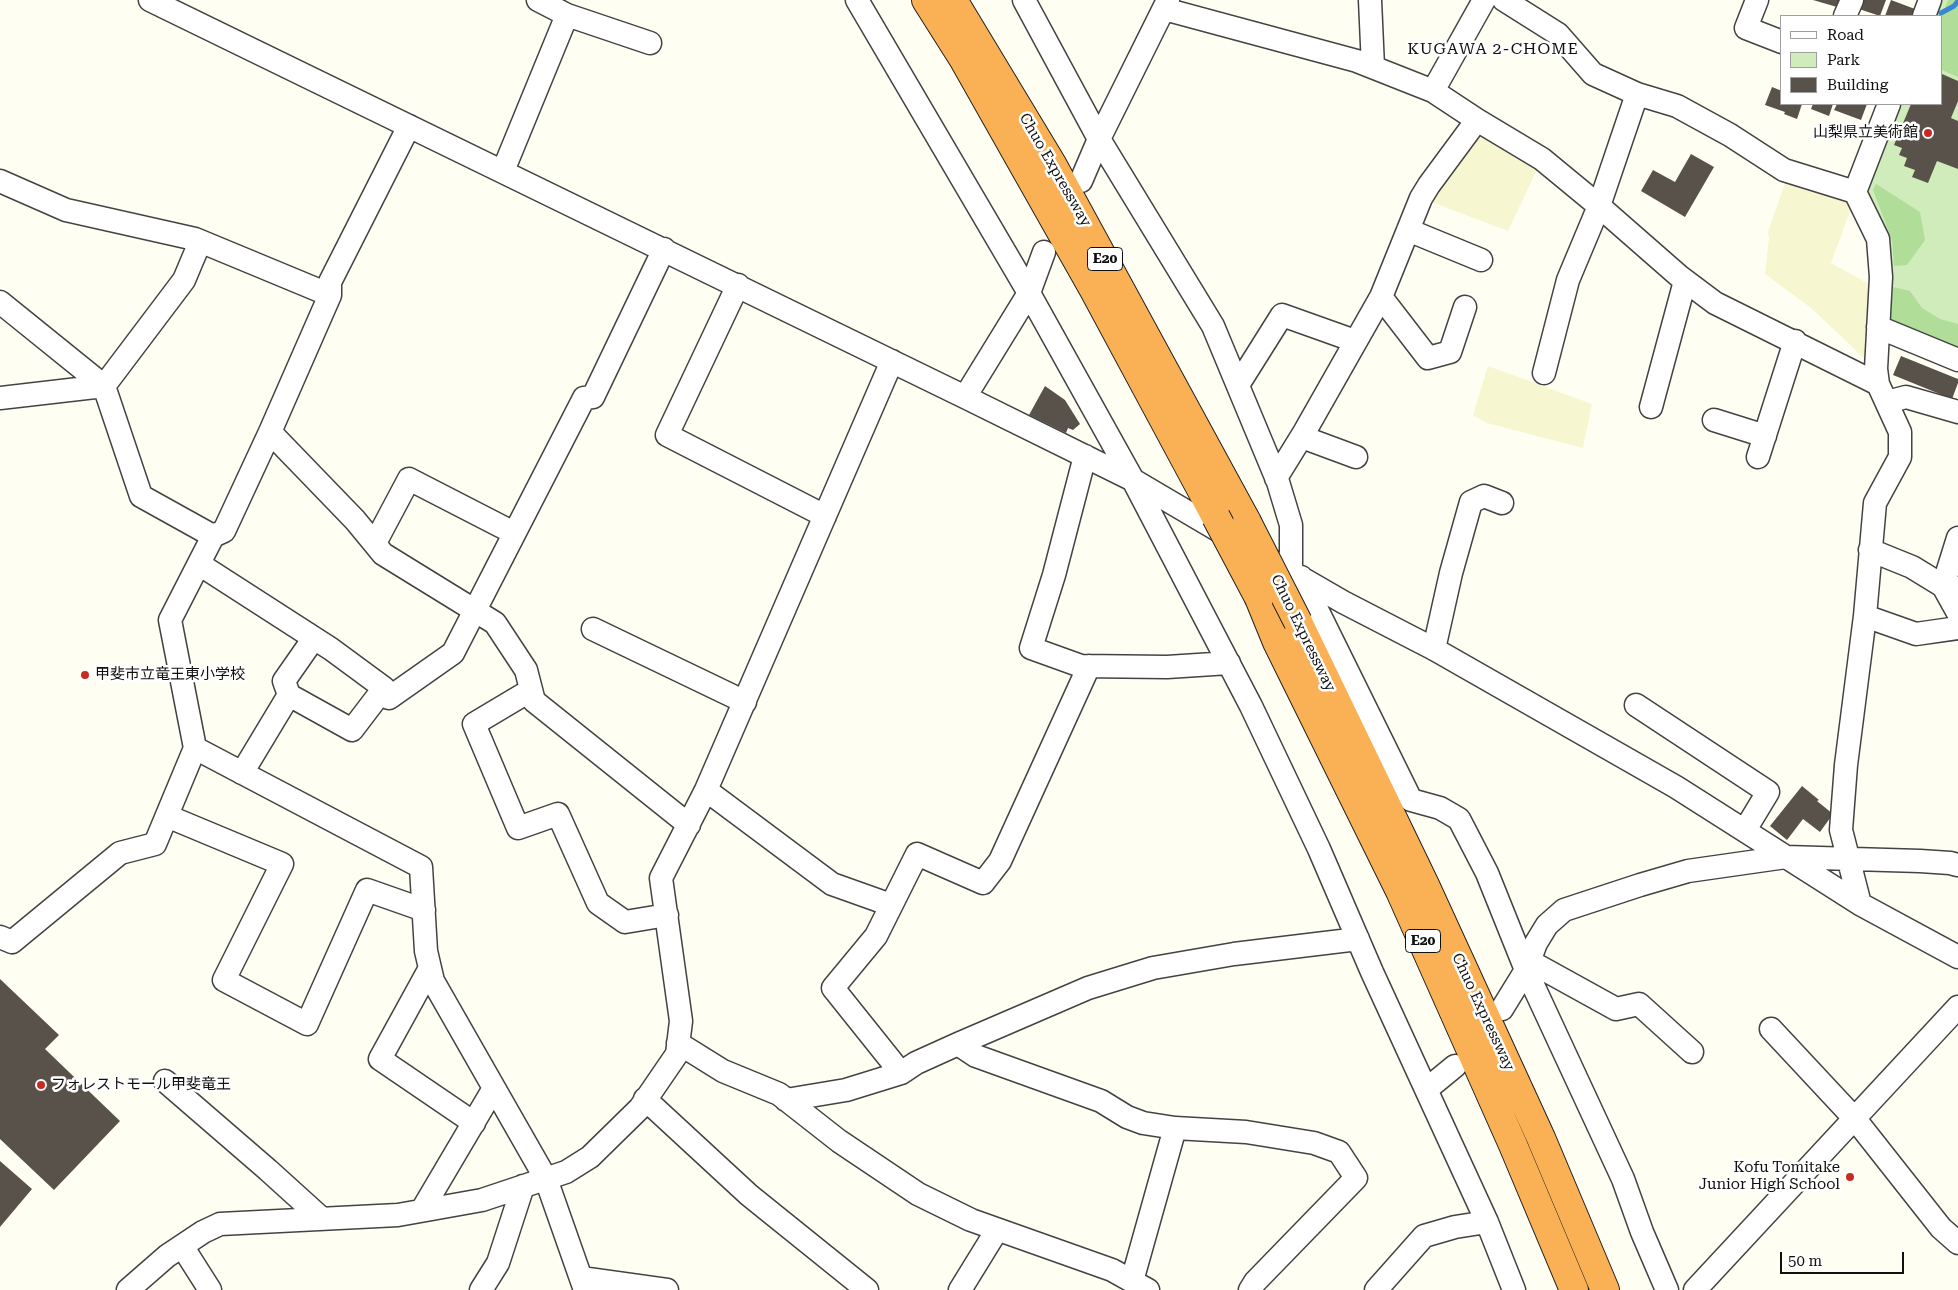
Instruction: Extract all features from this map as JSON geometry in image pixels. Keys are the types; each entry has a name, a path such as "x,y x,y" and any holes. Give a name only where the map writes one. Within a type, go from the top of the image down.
{"highway":[{"name":"Chuo Expressway","path":"926,0 964,60 1090,282 1259,598 1278,642 1400,891 1513,1144 1574,1290"},
{"name":"Chuo Expressway","path":"954,0 1052,164 1247,522 1298,622 1425,885 1525,1102 1605,1290"}],"street":[{"path":"150,0 176,6 409,126 738,285 1133,480 1343,602 1434,649 1676,787 1860,904 1958,957"},
{"path":"538,0 567,15 650,43"},
{"path":"857,0 1029,293 1133,480 1251,706 1319,849 1487,1222 1514,1290"},
{"path":"1024,0 1099,139 1213,326 1276,478 1290,525 1296,575 1411,800 1440,808 1459,819 1487,873 1623,1179 1642,1232 1667,1290"},
{"path":"1370,0 1373,66"},
{"path":"1433,91 1484,0"},
{"path":"1504,0 1558,34 1593,74 1637,94 1677,106 1784,170 1855,192 1878,239 1881,277 1876,369 1882,393 1900,432 1900,457 1875,503 1865,616 1846,765 1841,830 1860,904"},
{"path":"1757,0 1746,28 1780,41"},
{"path":"1845,15 1852,0"},
{"path":"1924,15 1930,0"},
{"path":"1081,181 1099,139 1166,4 1373,66 1433,91 1542,160 1715,303 1795,342 1882,393 1906,397 1958,412"},
{"path":"503,171 567,15"},
{"path":"1544,373 1568,280 1599,206 1637,94"},
{"path":"1855,192 1889,105"},
{"path":"1276,478 1302,437 1382,296 1428,185 1477,120"},
{"path":"0,937 12,942 120,853 155,844 195,748 170,620 213,536 224,531 330,295 330,282 409,126"},
{"path":"0,181 66,210 200,242 330,295"},
{"path":"1408,230 1481,260"},
{"path":"0,398 104,386 184,280 200,242"},
{"path":"389,698 453,653 584,398 593,397 664,249"},
{"path":"965,397 1029,293 1044,252"},
{"path":"1651,407 1685,280"},
{"path":"738,285 667,435 825,516"},
{"path":"1382,296 1428,358 1450,352 1464,307"},
{"path":"0,302 104,386 141,496 213,536"},
{"path":"1238,385 1282,315 1355,341"},
{"path":"1878,327 1958,360"},
{"path":"1758,457 1795,342"},
{"path":"128,1290 167,1256 203,1232 220,1224 398,1215 482,1200 566,1172 590,1157 612,1137 646,1099 676,1054 681,1021 662,878 706,790 892,361"},
{"path":"1714,420 1765,436"},
{"path":"270,432 355,520 383,554 495,623 526,670 534,700 689,825"},
{"path":"1302,437 1356,457"},
{"path":"1085,456 1054,575 1032,648 1081,666 1167,667 1229,663"},
{"path":"374,543 409,478 514,533"},
{"path":"1434,649 1451,573 1471,502 1484,496 1502,503"},
{"path":"1958,538 1950,587 1958,612"},
{"path":"1870,550 1912,567 1950,587"},
{"path":"199,564 314,638 384,688 352,730 289,695 284,681 314,638"},
{"path":"1865,616 1916,634 1958,628"},
{"path":"593,629 744,702"},
{"path":"901,1073 833,988 876,936 917,854 983,883 1000,861 1089,666"},
{"path":"531,690 474,724 518,828 558,814 598,903 626,922 667,914"},
{"path":"242,773 289,695"},
{"path":"1636,705 1768,792 1745,830"},
{"path":"195,748 421,867 426,951 433,981 546,1179 583,1284 668,1290"},
{"path":"706,790 832,884 891,905"},
{"path":"167,816 282,864 224,980 307,1024 367,890 424,910"},
{"path":"1502,1009 1528,966 1536,943 1547,925 1564,910 1640,885 1688,871 1786,857 1920,860 1958,865"},
{"path":"786,1100 846,1090 901,1073 958,1044 1088,988 1154,968 1234,954 1358,938"},
{"path":"1528,966 1616,1009 1639,1004 1692,1052"},
{"path":"430,968 380,1059 474,1123"},
{"path":"1696,1290 1958,1007"},
{"path":"1771,1029 1855,1119 1941,1228 1958,1243"},
{"path":"678,1043 723,1071 779,1094 839,1141 918,1194 971,1220 1112,1270 1140,1286 1175,1128"},
{"path":"958,1044 976,1056 1101,1101 1143,1123 1175,1128 1246,1132 1314,1144 1339,1152 1356,1178 1255,1282 1250,1290"},
{"path":"1427,1089 1455,1066"},
{"path":"164,1081 321,1218"},
{"path":"422,1210 494,1088"},
{"path":"646,1099 749,1195 867,1290"},
{"path":"481,1290 498,1263 523,1186"},
{"path":"1376,1290 1424,1236 1455,1227 1487,1222"},
{"path":"960,1290 997,1230"},
{"path":"182,1246 210,1290"}],"green space":[{"path":"1942,0 1958,0 1958,352 1888,323 1866,194 1901,105 1943,105 1943,15 1935,15"},
{"path":"1948,0 1958,0 1958,77 1943,70 1942,15"},
{"path":"1477,120 1542,159 1508,231 1421,198"},
{"path":"1787,177 1853,203 1831,263 1876,288 1868,362 1811,308 1765,274 1768,232"},
{"path":"1876,184 1920,212 1925,240 1907,265 1894,266 1892,240 1873,190"},
{"path":"1893,287 1910,291 1922,308 1940,319 1958,324 1958,348 1891,322"},
{"path":"1488,366 1592,404 1583,448 1487,423 1473,415"}],"building":[{"path":"1813,0 1840,0 1837,7"},
{"path":"1859,0 1886,0 1880,15 1856,8"},
{"path":"1891,0 1915,9 1913,15 1885,15"},
{"name":"山梨県立美術館","path":"1943,74 1958,81 1958,101 1951,118 1958,121 1958,169 1937,161 1928,183 1912,177 1915,170 1904,166 1907,158 1899,155 1902,148 1894,145 1911,105 1943,105"},
{"path":"1772,87 1780,90 1780,105 1802,105 1797,119 1784,114 1785,112 1765,105"},
{"path":"1813,105 1833,105 1829,116 1811,109"},
{"path":"1836,105 1867,105 1861,120 1834,110"},
{"path":"1691,154 1714,167 1685,217 1641,191 1653,170 1675,182"},
{"path":"1901,356 1958,379 1952,399 1893,375"},
{"path":"1045,386 1065,400 1080,424 1073,430 1068,428 1066,433 1029,415"},
{"path":"1802,786 1833,814 1820,832 1803,819 1787,840 1770,826"},
{"name":"フォレストモール甲斐竜王","path":"0,979 59,1035 45,1049 120,1121 54,1190 0,1139"},
{"path":"0,1161 32,1189 0,1227"}],"waterway":[{"path":"1941,13 1954,6 1958,1"}],"place":[{"name":"山梨県立美術館","path":"1928,133"},
{"name":"甲斐市立竜王東小学校","path":"85,675"},
{"name":"フォレストモール甲斐竜王","path":"41,1085"},
{"name":"Kofu Tomitake Junior High School","path":"1850,1177"}],"district":[{"name":"KUGAWA 2-CHOME","path":"1493,49"}]}
